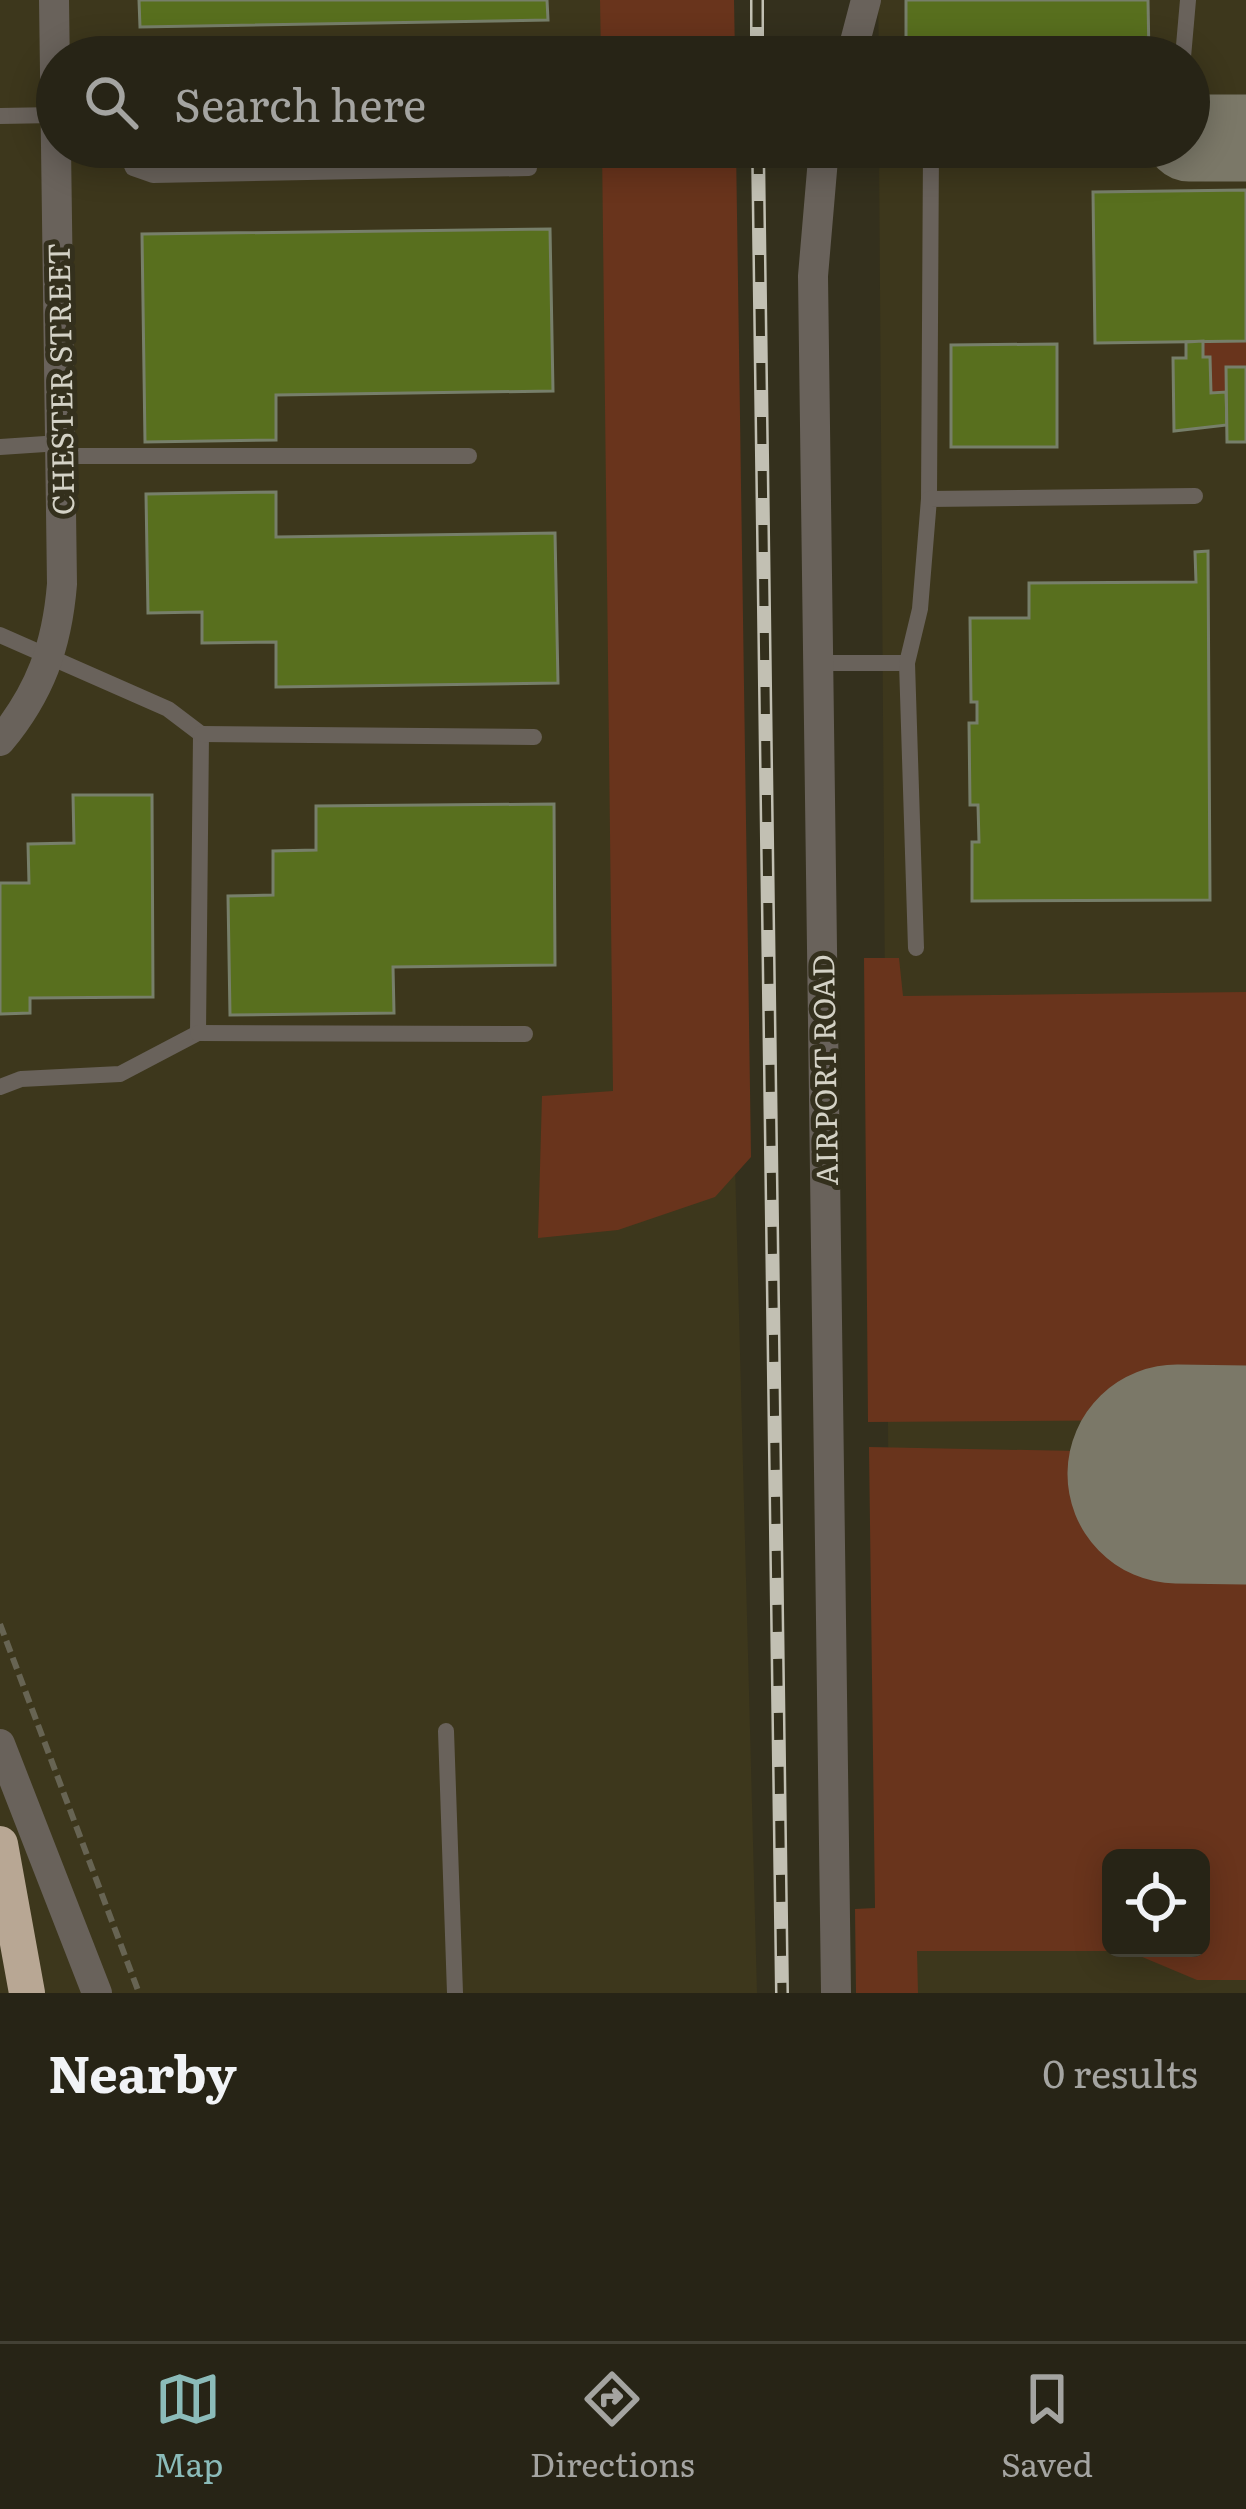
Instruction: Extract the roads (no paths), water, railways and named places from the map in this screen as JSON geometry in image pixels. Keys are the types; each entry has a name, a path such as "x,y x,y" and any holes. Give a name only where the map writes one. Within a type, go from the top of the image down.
{"highway":[{"path":"0,1844 27,1993"}],"street":[{"name":"CHESTER STREET","path":"54,0 55,36"},
{"path":"856,36 866,0"},
{"name":"CHESTER STREET","path":"0,741 38,689 51,658 62,584 56,168"},
{"name":"AIRPORT ROAD","path":"822,168 813,241 836,1993"},
{"path":"0,1744 97,1993"}],"lane":[{"path":"1185,36 1188,0"},
{"path":"0,116 36,115"},
{"path":"133,168 153,175 529,168"},
{"path":"916,948 907,662 920,609 929,499 931,168"},
{"path":"0,447 469,455"},
{"path":"929,499 1195,496"},
{"path":"0,635 168,709 201,734 534,737"},
{"path":"818,662 907,662"},
{"path":"198,1034 201,734"},
{"path":"0,1087 21,1079 120,1074 198,1034 525,1034"},
{"path":"446,1731 455,1993"}],"railway":[{"path":"757,0 757,36"},
{"path":"758,168 782,1993"}]}
